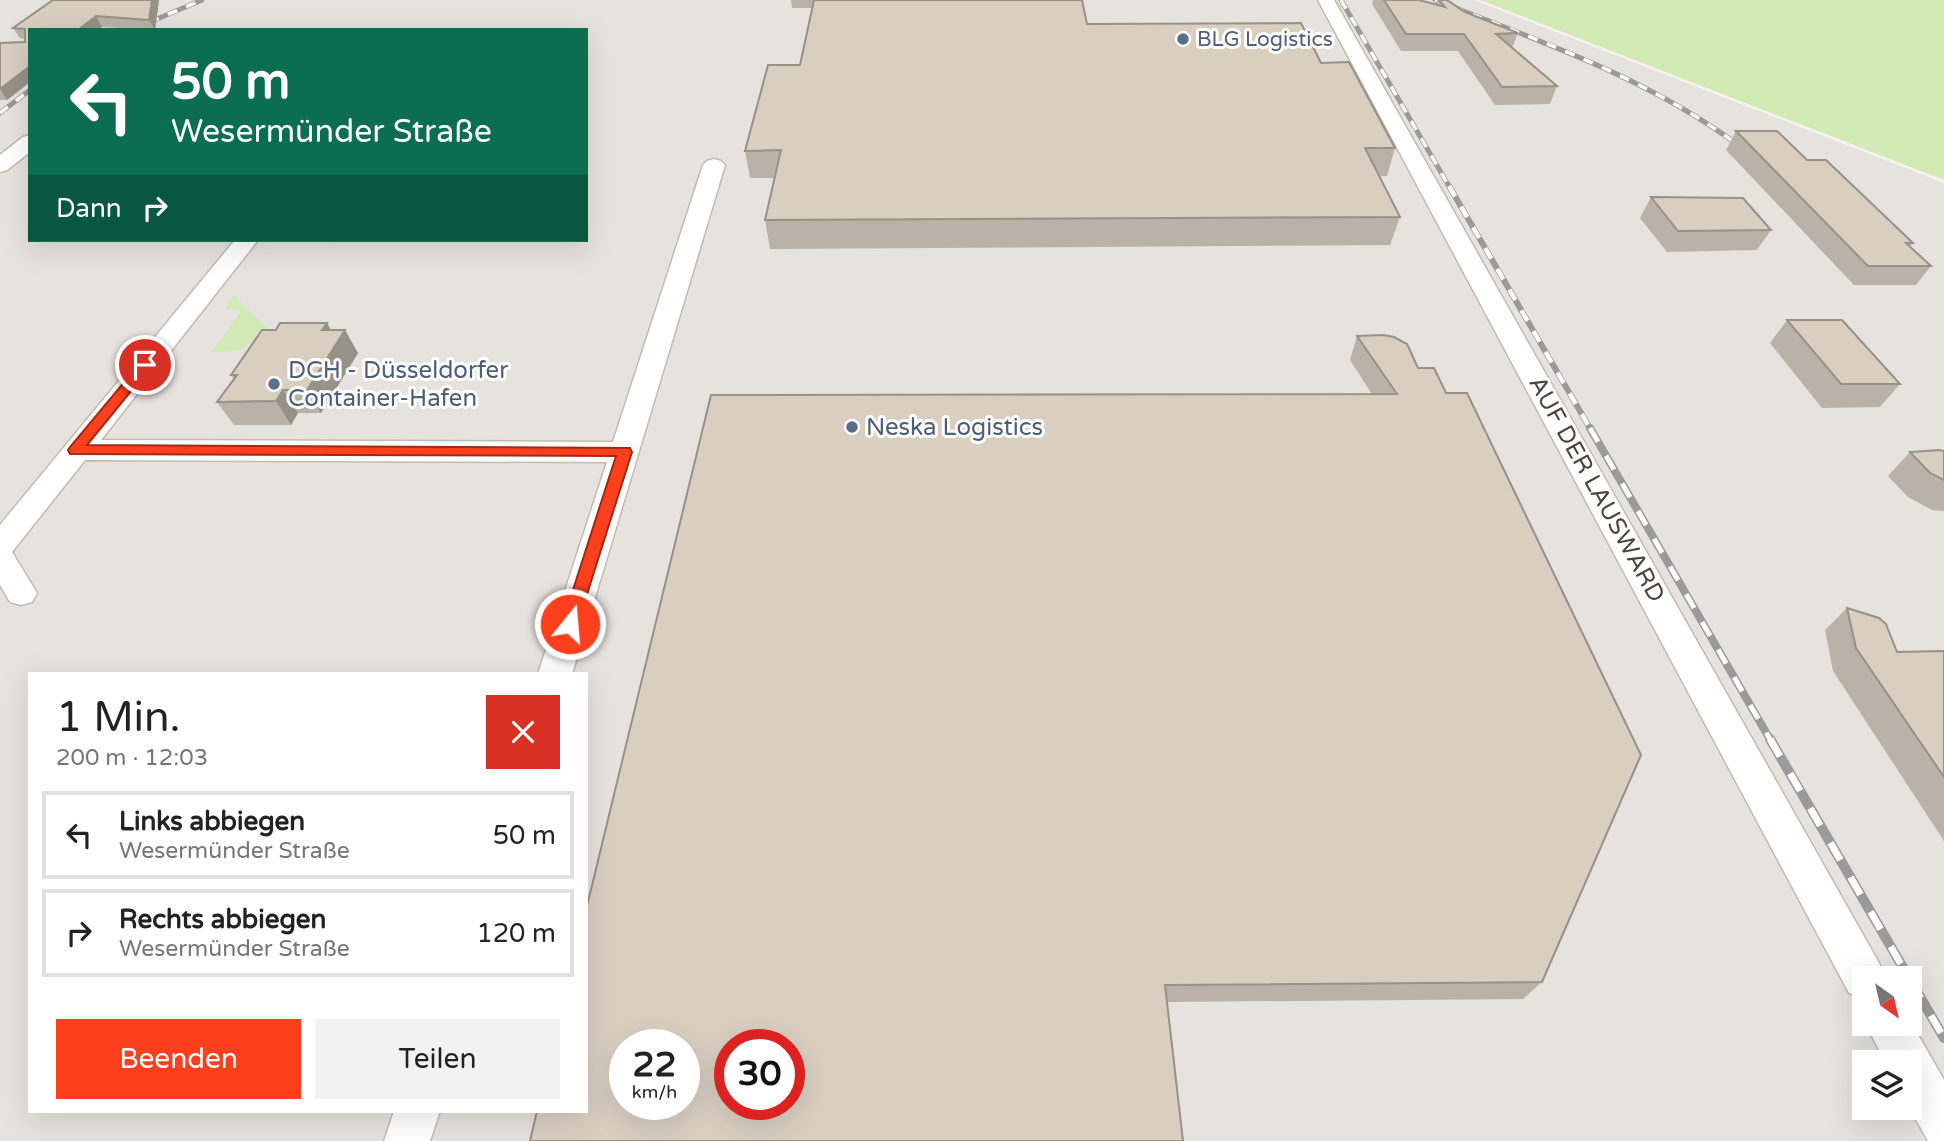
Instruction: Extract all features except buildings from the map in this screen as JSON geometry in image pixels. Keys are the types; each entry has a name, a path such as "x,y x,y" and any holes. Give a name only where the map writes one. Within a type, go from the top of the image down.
{"street":[{"name":"AUF DER LAUSWARD","path":"1326,1 1857,966"},
{"path":"0,166 28,143"},
{"path":"556,672 714,165"},
{"path":"0,546 245,242"},
{"path":"75,450 625,452"},
{"path":"0,558 21,593"},
{"path":"1895,1036 1944,1125"},
{"path":"407,1141 416,1113"}],"shaded area":[{"path":"0,0 1474,0 1944,183 1944,1141 0,1141"},
{"path":"274,242 338,242 272,332 234,295"},
{"path":"1852,1110 1852,1120 1889,1120 1900,1141 1272,1141 1313,1121"}],"green space":[{"path":"1480,0 1944,0 1944,180"},
{"path":"234,295 272,332 240,350 211,353 242,310 225,309"}],"railway":[{"path":"136,28 202,0"},
{"path":"1341,0 1450,188"},
{"path":"1435,0 1632,81 1706,123 1741,147"},
{"path":"0,113 28,92"},
{"path":"1449,186 1591,430"},
{"path":"1590,428 1771,741"},
{"path":"1770,739 1944,1038"}],"place":[{"name":"BLG Logistics","path":"1183,39"},
{"name":"DCH - Düsseldorfer Container-Hafen","path":"274,384"},
{"name":"Neska Logistics","path":"852,427"}],"route":[{"path":"145,365 75,450 625,452 570,624"}]}
